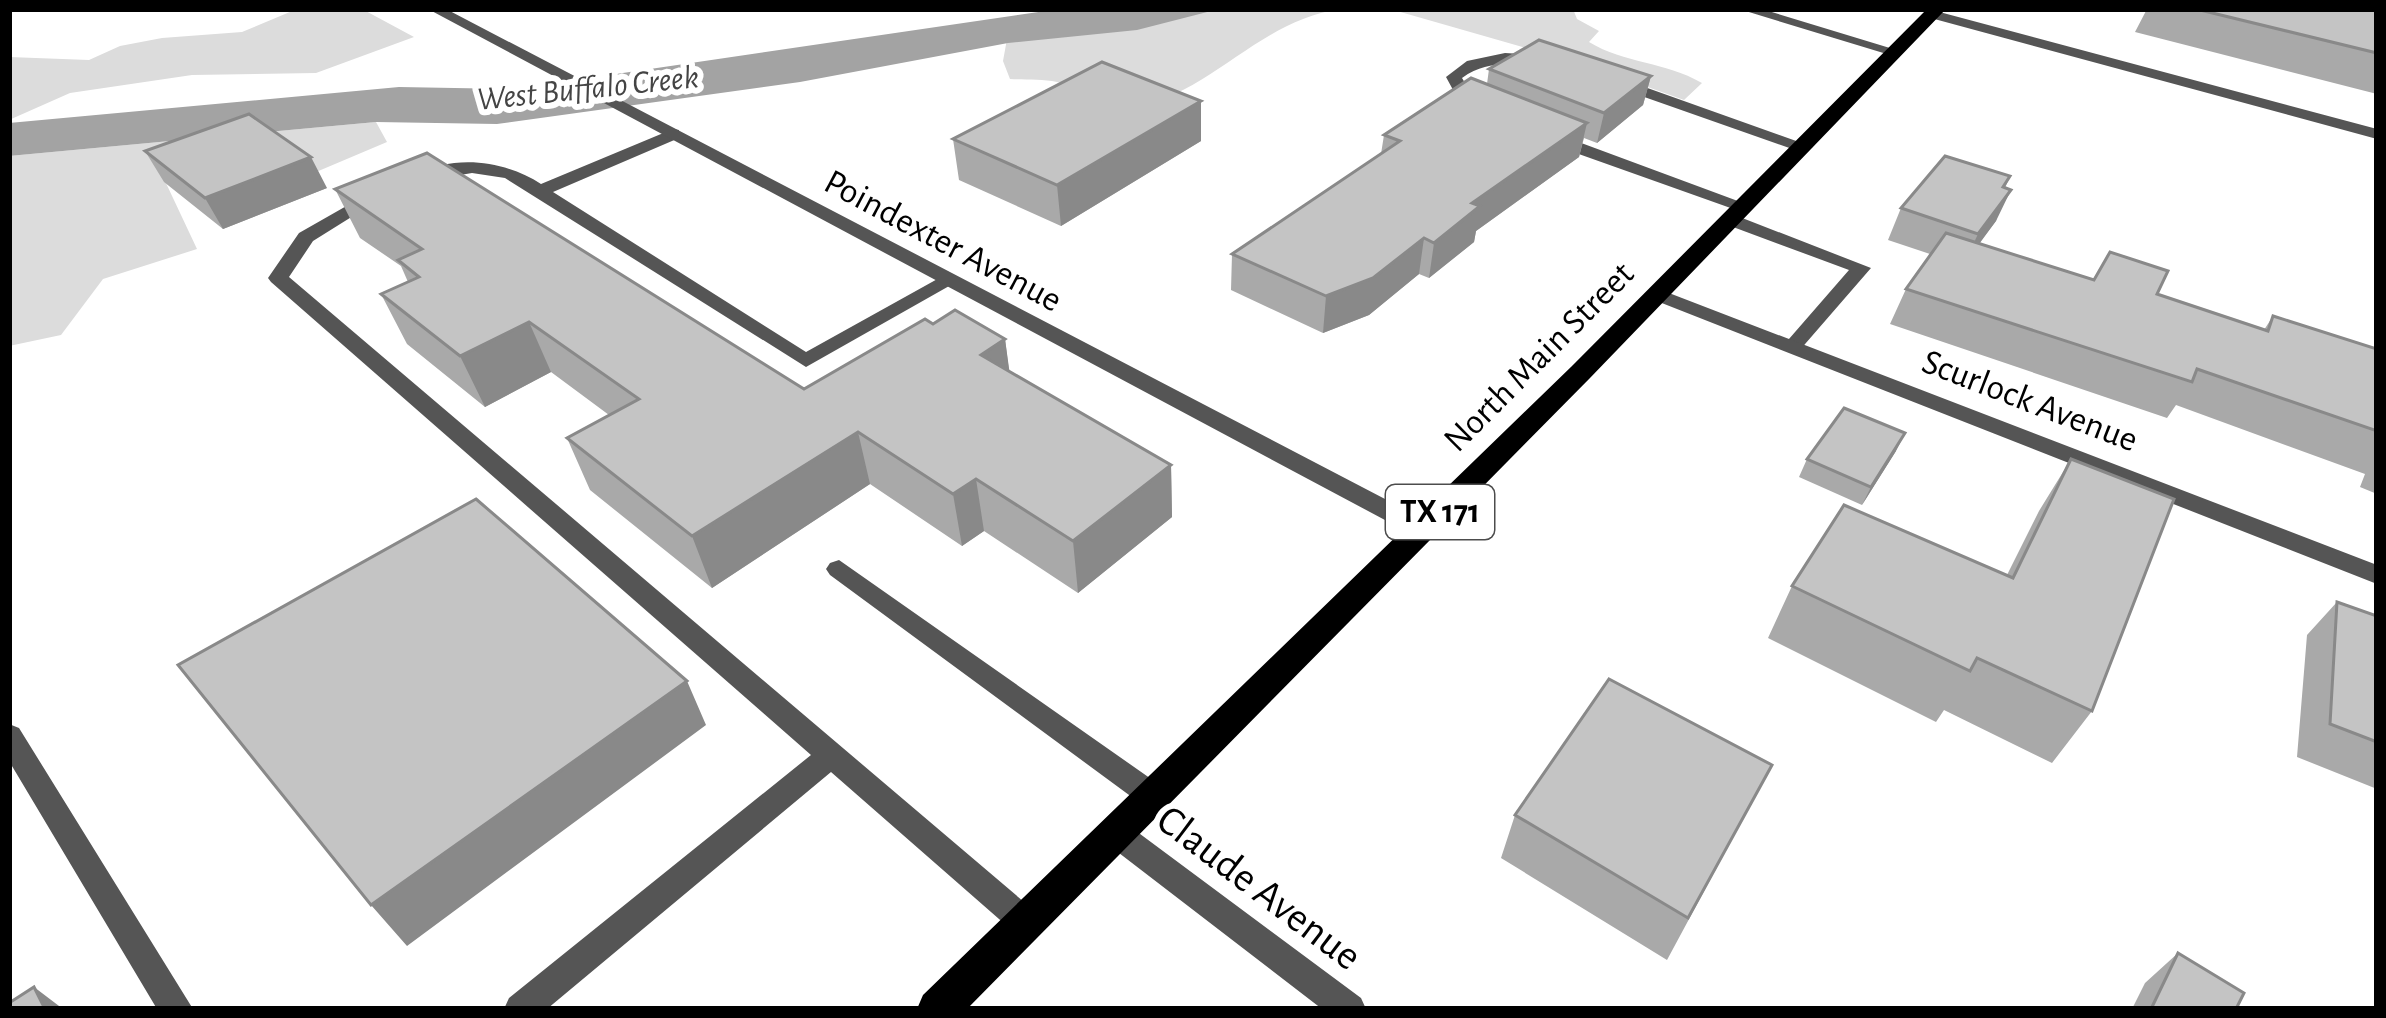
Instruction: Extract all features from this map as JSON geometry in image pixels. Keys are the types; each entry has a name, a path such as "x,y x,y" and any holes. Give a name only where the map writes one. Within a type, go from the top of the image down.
{"main road":[{"name":"North Main Street","path":"938,1009 1739,213 1934,11"}],"street":[{"name":"Poindexter Avenue","path":"435,9 1422,529"},
{"path":"1746,9 1895,52"},
{"path":"1934,11 2377,134"},
{"path":"1501,118 1464,96 1454,77 1466,64 1530,58 1565,66"},
{"path":"1608,80 1804,147"},
{"path":"1531,130 1739,213 1861,268 1792,347"},
{"path":"540,190 673,134"},
{"path":"948,281 806,361 509,169 468,166 393,184 306,238 278,278 1026,923"},
{"name":"Scurlock Avenue","path":"1656,294 2377,575"},
{"path":"839,568 1154,797"},
{"path":"9,736 176,1009"},
{"path":"521,1009 830,756"},
{"name":"Claude Avenue","path":"1118,834 1349,1009"}],"shaded area":[{"path":"297,9 362,9 414,37 316,73 192,75 70,93 9,120 9,57 89,60 120,46 162,38 242,32"},
{"path":"1189,9 1341,9 1283,28 1181,91 1126,107 1057,82 1010,79 1003,61 1007,39"},
{"path":"1390,9 1573,9 1577,19 1599,31 1589,42 1702,83 1684,100 1589,66"},
{"path":"376,122 387,142 309,175 165,181 197,249 103,279 61,335 9,346 9,156"}],"water":[{"name":"West Buffalo Creek","path":"1059,9 1219,9 1137,30 1008,43 800,82 497,124 376,122 9,156 9,123 399,87 514,89"}],"building":[{"path":"2196,9 2377,9 2377,53"},
{"path":"1539,40 1651,76 1604,113 1489,69"},
{"path":"1102,62 1201,101 1057,185 953,139"},
{"path":"1471,78 1587,123 1472,203 1480,206 1434,243 1424,238 1373,278 1326,296 1232,254 1400,141 1384,135"},
{"path":"249,114 311,157 205,198 145,151"},
{"path":"427,153 804,389 925,319 933,324 955,310 1005,339 981,355 1171,465 1073,541 976,479 953,494 858,432 692,536 567,438 639,399 529,322 460,356 381,294 419,277 398,260 422,249 335,189"},
{"path":"1945,156 2010,176 2003,187 2011,190 1978,234 1901,208"},
{"path":"1946,233 2094,280 2110,252 2168,271 2157,294 2268,331 2273,316 2377,349 2377,431 2197,369 2192,382 1906,289"},
{"path":"1844,408 1905,433 1871,487 1807,459"},
{"path":"2071,459 2174,499 2092,711 1977,658 1970,671 1792,586 1844,505 2013,578"},
{"path":"476,499 687,681 371,905 178,665"},
{"path":"2337,602 2377,616 2377,742 2330,724"},
{"path":"1609,679 1772,765 1688,918 1515,815"},
{"path":"2178,953 2244,993 2236,1009 2151,1009"},
{"path":"34,987 45,1009 9,1009 9,1003"}]}
